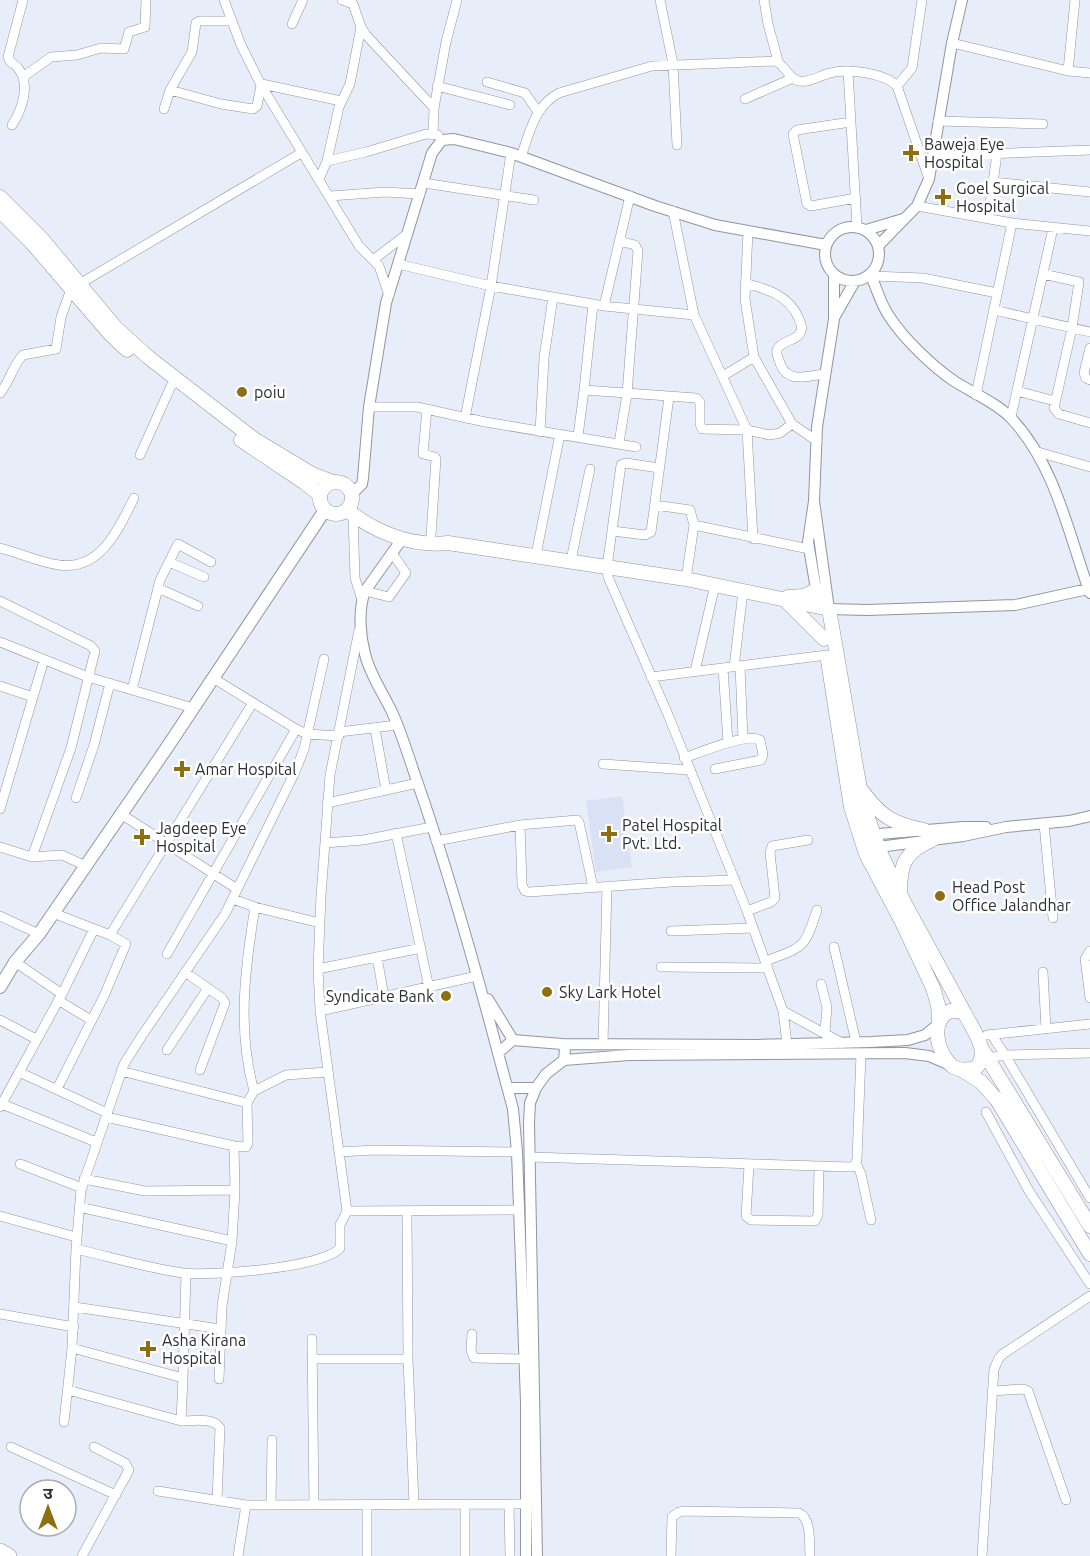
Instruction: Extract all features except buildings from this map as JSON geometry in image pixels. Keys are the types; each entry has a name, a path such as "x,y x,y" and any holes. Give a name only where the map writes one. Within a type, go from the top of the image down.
{"highway":[{"path":"0,1551 9,1556"}],"main road":[{"path":"0,197 42,239 110,334 216,415 312,474 341,483 349,488 351,506 374,528 402,539 536,555 686,579 824,608"},
{"path":"0,211 75,286"},
{"path":"216,415 248,446 320,495"},
{"path":"333,482 325,486 320,495 325,510 334,514 351,506"},
{"path":"351,506 388,527 431,536 448,543"},
{"path":"0,987 8,968 39,934 325,510"},
{"path":"771,597 804,596 816,590"},
{"path":"785,600 824,639"},
{"path":"824,608 824,639 851,807 900,892 982,1048 1086,1200 1090,1226"},
{"path":"824,608 869,841 933,988 938,1005 940,1045 958,1068 981,1082 997,1100 1090,1254"},
{"path":"860,788 876,810 891,821 928,835 916,846 902,867 900,892"},
{"path":"938,1022 950,1011 960,1011 964,1014"},
{"path":"958,1068 976,1068 983,1056 982,1048"}],"street":[{"path":"12,125 25,95 18,68 10,62 8,57 23,0"},
{"path":"22,77 51,57 78,56 101,48 124,49 129,32 145,27 146,0"},
{"path":"224,0 241,45 261,85 359,246 374,260 382,272 389,295"},
{"path":"292,24 303,0"},
{"path":"319,179 327,161 341,101 350,84 361,27 355,4 342,0"},
{"path":"433,134 437,86 457,0"},
{"path":"660,0 673,64 677,145"},
{"path":"764,0 778,61 793,78 806,81 830,73 848,71 888,79 897,86 929,179"},
{"path":"897,86 912,68 922,0"},
{"path":"878,246 907,219 917,206 929,179 952,43 962,0"},
{"path":"1068,71 1076,0"},
{"path":"164,109 170,90 192,52 197,21 232,21"},
{"path":"361,27 434,108"},
{"path":"952,43 1068,71 1090,73"},
{"path":"465,418 491,286 504,195 516,155 538,112 551,98 566,90 652,66 778,61"},
{"path":"848,71 856,198 862,229 874,237 878,246 878,263 871,275"},
{"path":"745,99 793,78"},
{"path":"487,82 525,93 538,112"},
{"path":"261,85 267,84 341,101"},
{"path":"170,90 220,104 253,109 257,106 261,85"},
{"path":"437,86 510,105"},
{"path":"938,121 1043,124"},
{"path":"851,122 796,130 793,134 807,204 811,206 856,198"},
{"path":"327,161 433,134 516,155 716,225 826,245"},
{"path":"364,596 355,578 351,506 362,484 369,406 389,295 432,153 439,143 446,139"},
{"path":"933,156 1090,150"},
{"path":"0,393 23,355 56,349 61,317 75,286 301,153"},
{"path":"987,218 997,154"},
{"path":"993,182 1090,192"},
{"path":"330,196 422,188 534,200"},
{"path":"604,306 630,196"},
{"path":"917,206 1012,223 1090,231"},
{"path":"673,211 694,315 747,430 753,539"},
{"path":"907,219 862,229 848,227 837,231 826,245 825,260 834,274 846,280 855,281 871,275 923,278 997,294"},
{"path":"976,395 1012,223"},
{"path":"1011,417 1053,228"},
{"path":"748,231 746,308 754,357 792,424 817,441"},
{"path":"374,260 406,234"},
{"path":"619,241 638,248 627,394 620,443"},
{"path":"398,264 491,286 604,306 694,315"},
{"path":"1043,273 1079,282 1072,328 1054,408 1059,414 1090,423"},
{"path":"824,608 816,590 808,542 814,501 817,441 834,319 834,274"},
{"path":"824,608 867,610 1016,604 1089,591 1054,488 1038,452 1011,417 947,376 895,324 882,303 871,275"},
{"path":"834,319 855,281"},
{"path":"745,283 775,293 785,299 797,314 801,332 779,346 777,352 781,368 786,374 794,378 825,374"},
{"path":"540,432 544,358 553,297"},
{"path":"578,436 593,304"},
{"path":"994,310 1090,332"},
{"path":"1090,348 1084,373 1090,380"},
{"path":"723,376 754,357"},
{"path":"140,456 175,383"},
{"path":"585,390 698,399 702,429 747,430 775,434 792,424"},
{"path":"1017,391 1055,402"},
{"path":"613,531 648,535 651,532 669,397"},
{"path":"369,406 410,406 540,432 578,436 636,447"},
{"path":"427,409 423,454 436,459 431,536"},
{"path":"536,555 560,434"},
{"path":"1038,452 1090,467"},
{"path":"659,468 626,463 621,465 608,567 610,584 651,677 747,911 783,1011 787,1044"},
{"path":"570,561 590,469"},
{"path":"0,548 58,565 81,564 93,559 108,543 118,530 134,498"},
{"path":"814,501 824,608"},
{"path":"655,505 690,510 694,525 686,579"},
{"path":"694,525 809,549"},
{"path":"76,1249 186,1273 300,1265 340,1248 340,1225 347,1211 327,1071 318,969 327,803 330,775 364,596 402,539"},
{"path":"132,690 158,588 178,544 211,562"},
{"path":"364,596 389,597 405,573 392,553"},
{"path":"169,562 204,577"},
{"path":"695,671 715,585"},
{"path":"158,588 198,606"},
{"path":"743,591 737,666 743,739"},
{"path":"0,601 94,648 71,748 32,857"},
{"path":"361,619 362,642 366,657 397,725 418,783 479,981 516,1129 524,1359 526,1556"},
{"path":"0,642 88,677 193,708"},
{"path":"651,677 827,655"},
{"path":"64,1422 74,1327 79,1207 83,1183 96,1142 121,1071 141,1037 210,938 233,899 295,772 304,749 324,659"},
{"path":"0,809 44,660"},
{"path":"723,668 728,743"},
{"path":"213,678 252,704 307,734 339,734 397,725"},
{"path":"76,798 94,745 110,683"},
{"path":"0,686 33,697"},
{"path":"110,935 252,704"},
{"path":"167,954 296,729"},
{"path":"375,729 386,790"},
{"path":"684,758 743,739 753,737 760,740 764,755 762,759 715,769"},
{"path":"603,764 689,770"},
{"path":"327,803 418,783"},
{"path":"121,814 237,889"},
{"path":"869,841 928,835 963,827 1006,828 1090,816"},
{"path":"436,841 520,825 571,819 579,822 593,887"},
{"path":"1044,824 1053,918"},
{"path":"520,825 522,885 525,891 735,880"},
{"path":"326,843 363,840 432,827"},
{"path":"396,833 429,988"},
{"path":"747,911 771,902 775,898 770,853 772,846 808,840"},
{"path":"0,847 32,857 62,855 86,866"},
{"path":"603,1044 607,886"},
{"path":"233,899 255,907 320,923"},
{"path":"254,1091 245,1047 244,1021 249,947 255,907"},
{"path":"661,967 767,965 798,949 808,938 817,910"},
{"path":"53,913 110,935 124,942 126,947 105,996 57,1089"},
{"path":"0,916 39,934"},
{"path":"671,931 753,928"},
{"path":"94,929 1,1106 96,1142"},
{"path":"834,947 856,1042"},
{"path":"318,969 421,948"},
{"path":"1090,951 1085,959 1090,998"},
{"path":"377,957 384,997"},
{"path":"8,968 60,997 91,1020"},
{"path":"185,972 222,998 224,1006 200,1070"},
{"path":"1043,972 1046,1029"},
{"path":"320,1011 429,988 479,981"},
{"path":"479,981 513,1040"},
{"path":"821,984 827,1007 825,1032"},
{"path":"167,1050 208,988"},
{"path":"783,1011 842,1042"},
{"path":"0,1020 36,1039"},
{"path":"498,1053 513,1040 562,1044 787,1044 908,1040 925,1035 938,1022"},
{"path":"991,1034 1090,1024"},
{"path":"991,1034 982,1048 1005,1054 1090,1053"},
{"path":"991,1034 1005,1054 1086,1200"},
{"path":"562,1044 565,1049 564,1060"},
{"path":"861,1054 856,1163 861,1174 871,1220"},
{"path":"537,1556 530,1103 536,1088 546,1074 564,1060 629,1055 913,1054 929,1056 958,1068"},
{"path":"121,1071 247,1103"},
{"path":"19,1072 106,1114 244,1147 248,1145 247,1103 254,1091 286,1075 327,1071"},
{"path":"507,1088 536,1088"},
{"path":"986,1112 1029,1191 1090,1284"},
{"path":"219,1379 220,1329 232,1241 235,1190 234,1146"},
{"path":"339,1152 374,1150 517,1152"},
{"path":"530,1157 819,1167 851,1167 856,1163"},
{"path":"20,1164 83,1183 124,1189 145,1191 235,1190"},
{"path":"749,1165 746,1216 748,1220 815,1221 818,1215 819,1167"},
{"path":"79,1207 232,1241"},
{"path":"347,1211 519,1210"},
{"path":"407,1212 408,1359 414,1504"},
{"path":"0,1216 76,1237"},
{"path":"181,1420 186,1273"},
{"path":"982,1556 994,1369 1003,1354 1090,1296"},
{"path":"75,1307 220,1329"},
{"path":"0,1314 74,1327"},
{"path":"472,1334 471,1351 474,1358 524,1359"},
{"path":"312,1339 314,1505"},
{"path":"72,1348 183,1378"},
{"path":"313,1359 408,1359"},
{"path":"992,1391 1023,1389 1028,1391 1066,1500"},
{"path":"68,1390 181,1420 214,1422 219,1425 220,1467 217,1500"},
{"path":"271,1505 272,1440"},
{"path":"82,1556 128,1474 128,1466 94,1447"},
{"path":"11,1448 116,1495"},
{"path":"158,1491 246,1504 271,1505 526,1504"},
{"path":"238,1556 246,1504"},
{"path":"465,1504 465,1556"},
{"path":"510,1504 510,1556"},
{"path":"367,1506 367,1556"},
{"path":"671,1556 672,1517 683,1511 799,1513 804,1515 807,1522 810,1556"}],"shaded area":[{"name":"Patel Hospital Pvt. Ltd.","path":"622,796 632,867 596,872 586,801"}],"place":[{"name":"Baweja Eye Hospital","path":"911,153"},
{"name":"Goel Surgical Hospital","path":"943,197"},
{"name":"poiu","path":"242,392"},
{"name":"Amar Hospital","path":"182,769"},
{"name":"Patel Hospital Pvt. Ltd.","path":"609,834"},
{"name":"Jagdeep Eye Hospital","path":"142,837"},
{"name":"Head Post Office Jalandhar","path":"940,896"},
{"name":"Sky Lark Hotel","path":"547,992"},
{"name":"Syndicate Bank","path":"446,996"},
{"name":"Asha Kirana Hospital","path":"148,1349"}]}
